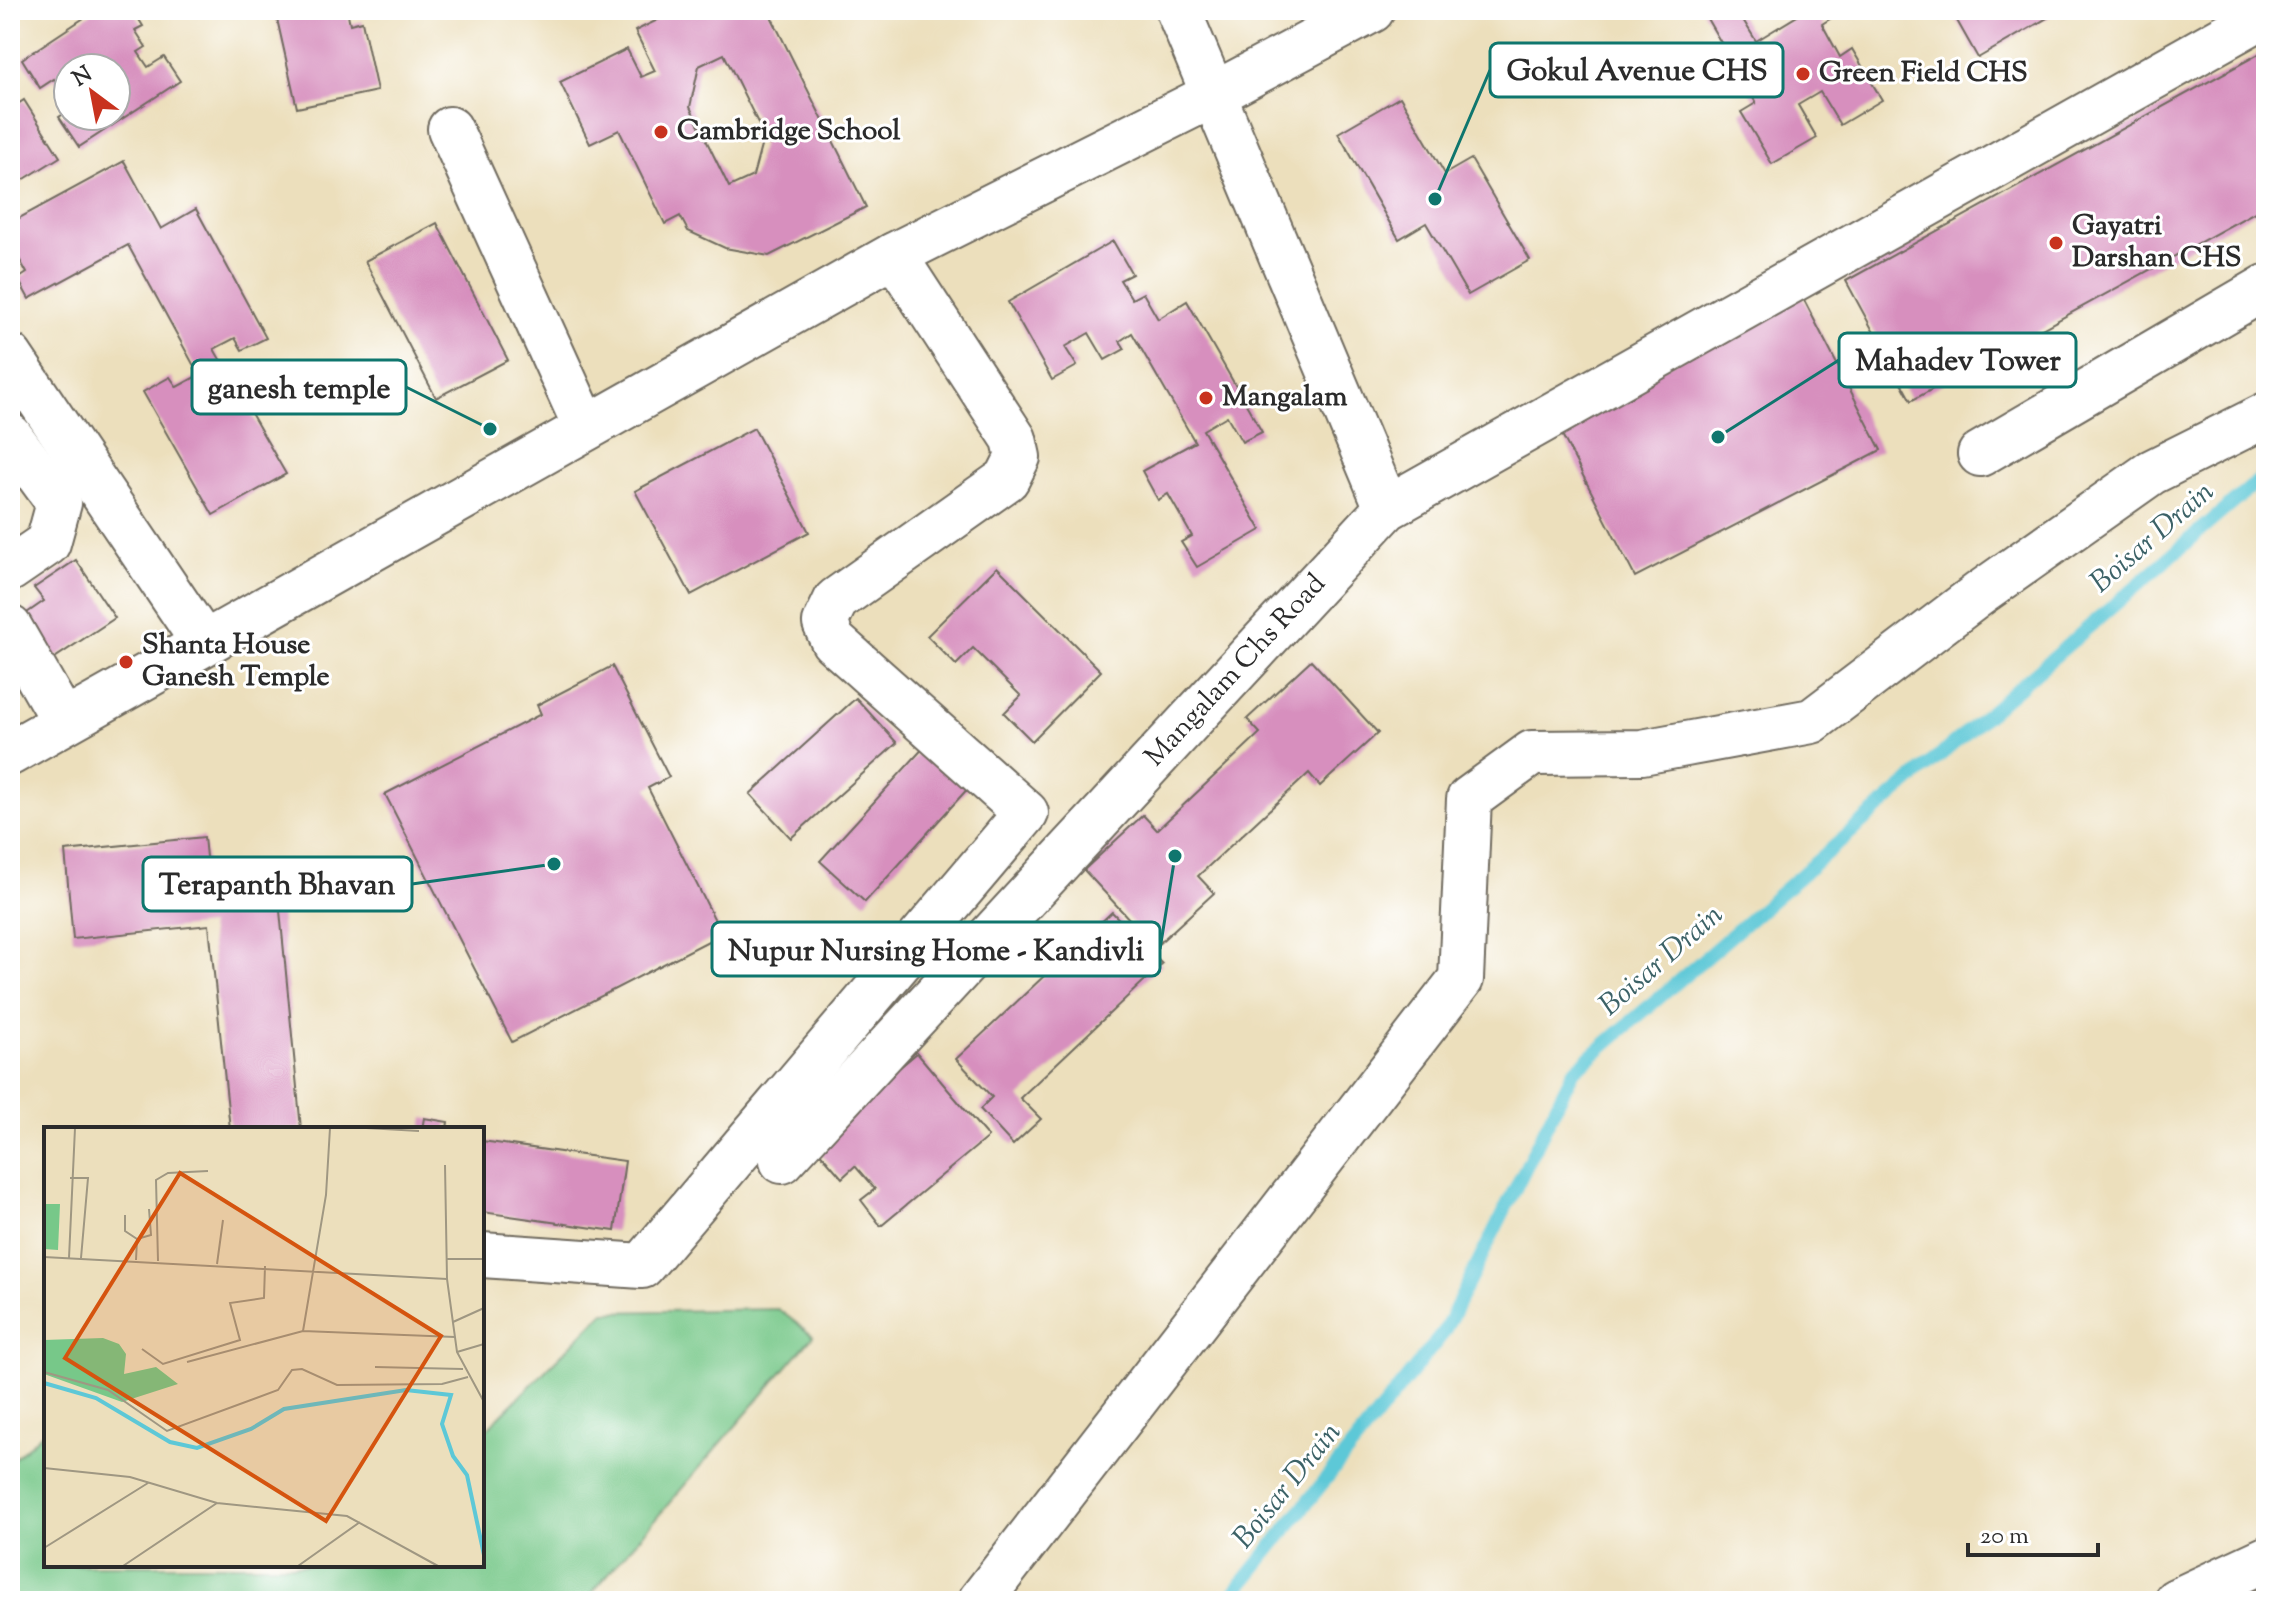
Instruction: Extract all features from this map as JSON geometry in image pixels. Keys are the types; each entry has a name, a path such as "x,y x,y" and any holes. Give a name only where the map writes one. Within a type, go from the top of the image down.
{"street":[{"path":"1178,10 1387,508"},
{"path":"10,753 894,255 1213,95 1372,10"},
{"name":"Mangalam Chs Road","path":"782,1161 1387,508 2266,14"},
{"path":"450,129 586,428"},
{"path":"484,1255 642,1266 1026,813 833,641 825,623 836,600 1007,479 1018,457 1014,439 894,255"},
{"path":"1980,454 2266,287"},
{"path":"10,356 203,642"},
{"path":"980,1601 1461,979 1469,799 1532,753 1642,752 1812,721 1979,594 2152,472 2266,415"},
{"path":"10,436 59,503 48,543 10,569"},
{"path":"10,628 64,722"},
{"path":"2176,1601 2266,1559"}],"green space":[{"path":"778,1309 813,1336 585,1601 10,1601 10,1462 44,1432 44,1567 484,1567 484,1432 604,1312"}],"building":[{"path":"96,10 133,10 143,26 135,30 146,47 138,52 148,67 164,57 180,81 132,112 132,52 52,52 52,80 40,88 22,59"},
{"path":"275,10 347,10 350,24 362,21 377,91 297,108"},
{"name":"Cambridge School","path":"678,10 768,10 866,207 769,256 725,248 688,231 680,216 665,224 619,130 590,144 560,82 627,49 641,77 655,71 635,31","holes":["724,54 764,135 753,176 729,187 690,107 699,66"]},
{"name":"Green Field CHS","path":"1702,10 1737,10 1756,41 1797,16 1794,10 1829,10 1833,17 1822,24 1840,57 1852,49 1882,100 1840,125 1820,92 1798,105 1817,138 1772,164 1741,112 1756,103"},
{"path":"1951,10 2061,10 1978,58"},
{"name":"Gayatri Darshan CHS","path":"2266,50 2266,206 1911,401 1846,281"},
{"path":"1400,97 1445,174 1471,159 1530,260 1468,295 1426,223 1399,239 1338,133"},
{"path":"24,100 60,157 10,188 10,109"},
{"path":"69,132 102,132 79,147"},
{"path":"124,161 161,229 196,209 266,338 242,350 235,338 214,349 286,474 213,515 143,392 170,377 177,387 199,375 128,245 29,299 18,279 27,273 18,257 10,262 10,223"},
{"path":"437,223 508,360 436,398 365,261"},
{"name":"Mangalam","path":"1113,241 1132,274 1120,280 1132,299 1143,293 1158,319 1187,301 1262,432 1242,442 1227,416 1203,430 1261,530 1197,567 1181,542 1192,536 1168,494 1158,500 1142,471 1195,442 1132,333 1120,341 1125,349 1105,360 1089,333 1065,347 1077,366 1052,380 1008,302"},
{"path":"1802,296 1881,450 1635,577 1556,423"},
{"path":"754,428 809,532 691,595 635,491"},
{"path":"76,560 115,618 53,659 24,615 44,601 34,588"},
{"path":"997,567 1101,671 1032,741 1004,713 1021,696 973,648 956,665 927,636"},
{"path":"1311,660 1378,733 1320,786 1309,773 1198,876 1214,893 1155,947 1084,870 1143,815 1157,830 1260,733 1247,719"},
{"path":"612,666 669,777 648,788 722,934 512,1042 385,794 541,714 537,705"},
{"path":"856,698 897,743 791,838 750,794"},
{"path":"927,744 971,785 865,902 820,861"},
{"path":"204,837 210,897 278,890 301,1127 230,1127 209,925 73,939 65,851"},
{"path":"1112,912 1162,964 1020,1098 1041,1119 1013,1145 980,1109 992,1097 956,1059"},
{"path":"917,1053 988,1137 881,1226 861,1200 875,1189 855,1166 842,1178 811,1142"},
{"path":"424,1118 448,1122 447,1127 422,1127"},
{"path":"484,1141 625,1161 615,1231 484,1212"}],"waterway":[{"name":"Boisar Drain","path":"1228,1601 1444,1332 1573,1072 2266,474"}],"place":[{"name":"Green Field CHS","path":"1803,74"},
{"name":"Cambridge School","path":"661,132"},
{"name":"Gokul Avenue CHS","path":"1435,199"},
{"name":"Gayatri Darshan CHS","path":"2056,243"},
{"name":"Mangalam","path":"1206,398"},
{"name":"ganesh temple","path":"490,429"},
{"name":"Mahadev Tower","path":"1718,437"},
{"name":"Shanta House Ganesh Temple","path":"126,662"},
{"name":"Nupur Nursing Home - Kandivli","path":"1175,856"},
{"name":"Terapanth Bhavan","path":"554,864"}]}
